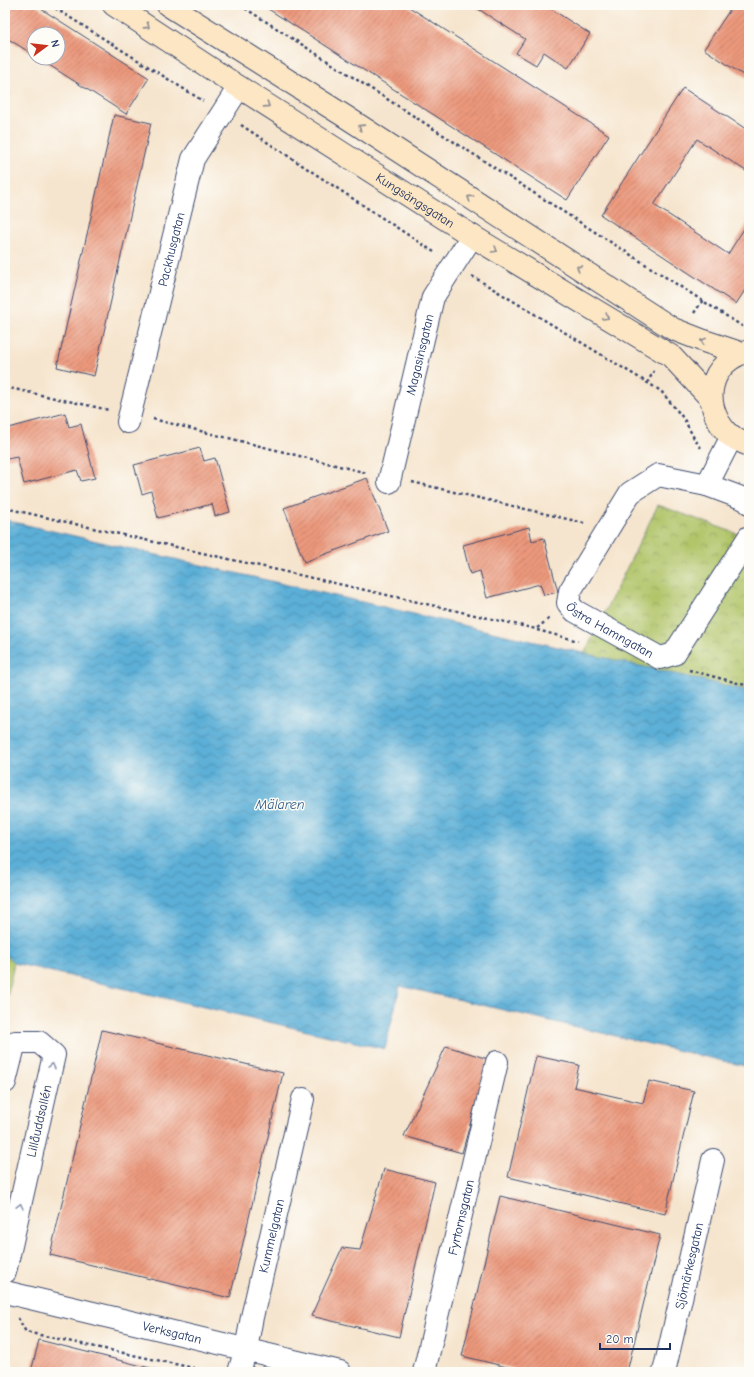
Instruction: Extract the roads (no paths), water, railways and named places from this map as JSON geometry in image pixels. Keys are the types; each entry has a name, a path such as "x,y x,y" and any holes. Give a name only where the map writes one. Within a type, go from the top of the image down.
{"main road":[{"name":"Kungsängsgatan","path":"114,5 472,236 671,356 711,399"},
{"path":"168,5 339,113 673,329 704,341 745,352"},
{"path":"741,441 728,434 716,418 711,399 712,387 717,374 727,362 745,352"}],"street":[{"name":"Packhusgatan","path":"128,422 193,159 239,87"},
{"name":"Magasinsgatan","path":"388,482 433,297 472,236"},
{"path":"707,485 719,462 741,441"},
{"name":"Östra Hamngatan","path":"749,503 747,500 707,485 658,475 630,493 570,591 568,603 576,611 660,658 674,654 749,537"},
{"name":"Lillåuddsallén","path":"5,1082 15,1042 39,1042 54,1055 5,1272"},
{"name":"Fyrtornsgatan","path":"424,1372 497,1062"},
{"name":"Kummelgatan","path":"239,1372 246,1349 303,1099"},
{"name":"Sjömärkesgatan","path":"664,1372 713,1160"},
{"name":"Verksgatan","path":"5,1292 340,1372"}],"water":[{"name":"Mälaren","path":"5,520 749,691 749,1067 400,986 385,1049 14,963 5,954"}]}
